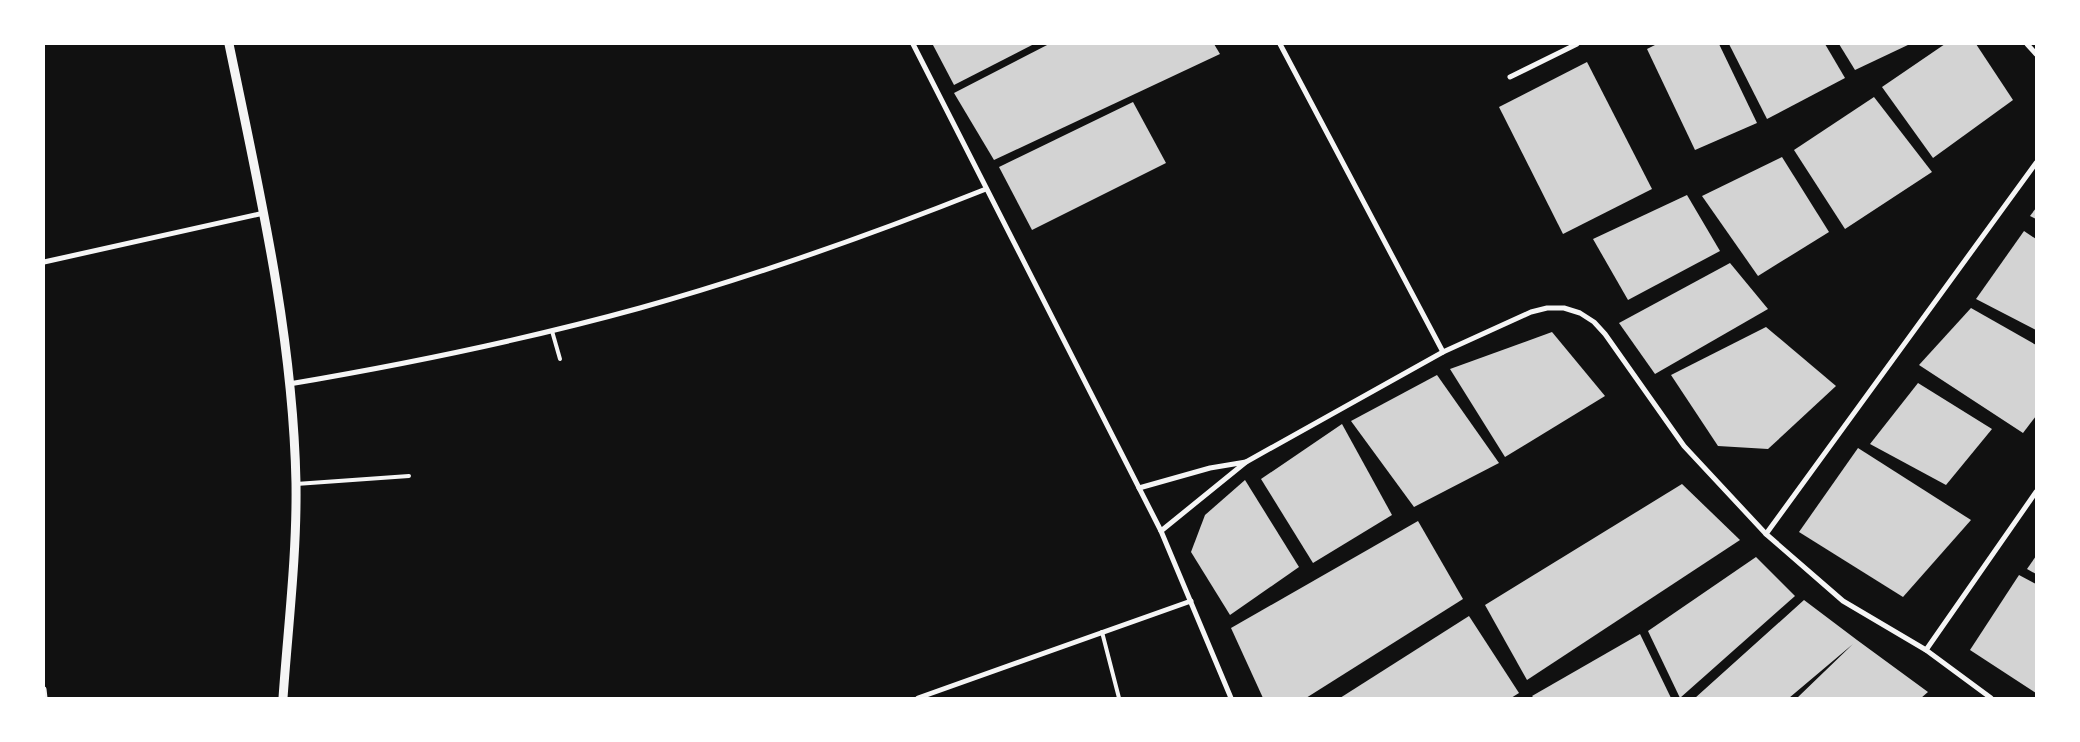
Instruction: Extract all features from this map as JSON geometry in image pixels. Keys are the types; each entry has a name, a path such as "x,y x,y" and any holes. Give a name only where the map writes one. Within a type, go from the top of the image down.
{"street":[{"path":"229,44 264,213 289,384 296,484 283,698"},
{"path":"913,44 1161,531 1231,698"},
{"path":"1280,44 1443,352"},
{"path":"1510,77 1577,44"},
{"path":"2027,44 2036,54"},
{"path":"1766,534 2036,163"},
{"path":"289,384 465,351 640,308 754,273 901,223 986,189"},
{"path":"44,262 264,213"},
{"path":"1161,531 1246,462 1443,352 1531,312 1555,308 1580,313 1594,322 1605,334 1684,446 1766,534 1843,601 1926,650 1984,696 1991,698"},
{"path":"1139,488 1210,468 1246,462"},
{"path":"1926,650 2036,492"},
{"path":"918,698 1191,601"},
{"path":"44,689 45,698"}],"lane":[{"path":"552,331 560,359"},
{"path":"296,484 409,476"},
{"path":"1102,632 1119,698"}],"building":[{"path":"934,44 1034,44 954,85"},
{"path":"1049,44 1214,44 1220,54 994,160 954,93"},
{"path":"1657,44 1719,44 1757,123 1695,150 1647,49"},
{"path":"1729,44 1825,44 1845,78 1767,119"},
{"path":"1839,44 1910,44 1855,70"},
{"path":"1945,44 1976,44 2013,100 1933,158 1882,87"},
{"path":"1587,62 1652,189 1563,234 1499,107"},
{"path":"1874,97 1932,172 1845,229 1794,150"},
{"path":"1133,102 1166,163 1032,230 999,167"},
{"path":"1782,157 1829,232 1758,276 1702,196"},
{"path":"1687,195 1720,251 1628,300 1593,239"},
{"path":"2036,208 2036,219 2030,216"},
{"path":"2024,231 2036,239 2036,330 1976,299"},
{"path":"1730,263 1768,309 1655,374 1619,323"},
{"path":"1971,308 2036,345 2036,416 2023,433 1919,365"},
{"path":"1766,327 1836,386 1768,449 1718,446 1671,375"},
{"path":"1552,332 1605,396 1505,457 1450,369"},
{"path":"1437,375 1499,463 1414,507 1351,421"},
{"path":"1918,383 1992,429 1946,485 1870,444"},
{"path":"1342,424 1392,515 1313,563 1261,479"},
{"path":"1858,448 1971,520 1903,597 1799,532"},
{"path":"1245,480 1299,567 1230,615 1191,552 1205,515"},
{"path":"1682,484 1740,540 1527,680 1485,605"},
{"path":"1418,521 1463,599 1306,698 1263,698 1231,628"},
{"path":"2036,556 2036,574 2027,569"},
{"path":"1756,557 1795,596 1680,698 1648,631"},
{"path":"2019,575 2036,584 2036,693 1970,650"},
{"path":"1804,600 1928,692 1921,698 1797,698 1853,644 1789,698 1695,698"},
{"path":"1469,616 1519,693 1511,698 1340,698"},
{"path":"1640,634 1671,698 1534,698 1532,696"}]}
